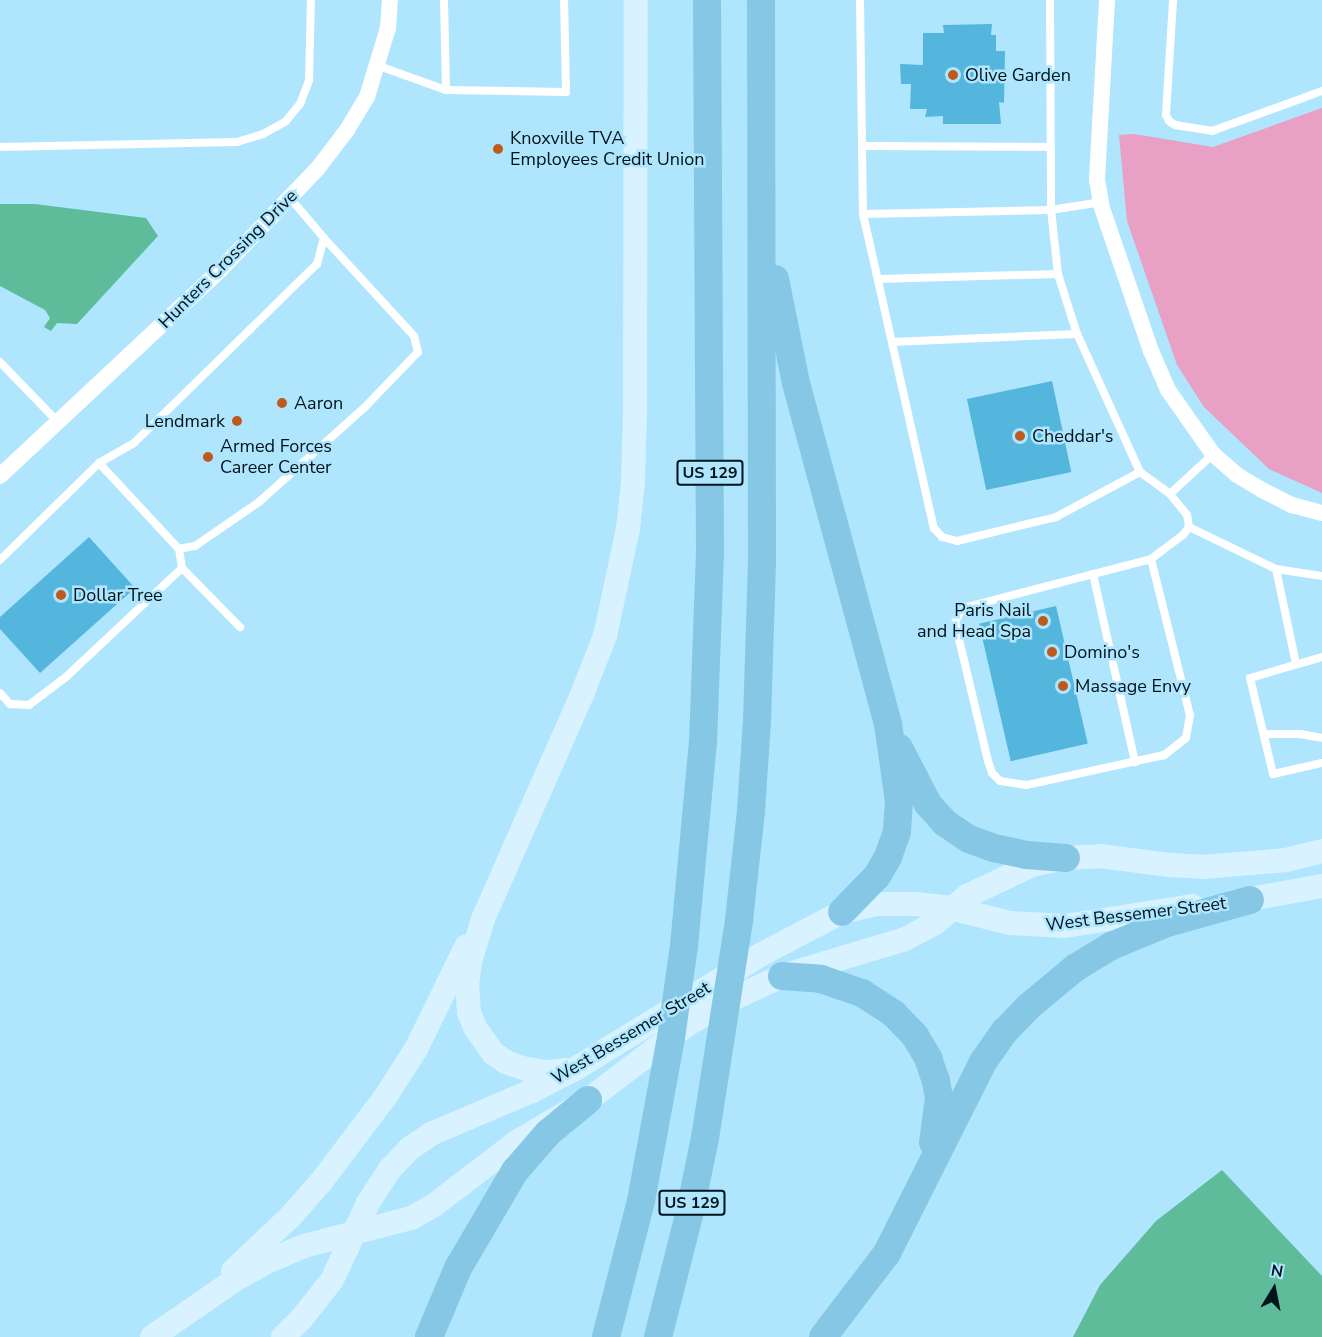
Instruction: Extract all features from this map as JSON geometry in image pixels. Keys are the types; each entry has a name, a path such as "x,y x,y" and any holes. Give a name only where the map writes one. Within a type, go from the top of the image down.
{"highway":[{"name":"US 129","path":"606,1337 641,1201 658,1106 684,946 703,743 710,555 707,0"},
{"name":"US 129","path":"658,1337 692,1201 716,1068 739,920 757,721 762,572 761,0"},
{"path":"762,200 796,383 888,724 899,801 897,832 888,856 876,876 842,912"},
{"path":"888,724 928,804 945,823 969,839 994,848 1026,855 1066,858"},
{"path":"823,1337 887,1253 919,1194 982,1062 1005,1031 1036,1000 1075,968 1131,937 1167,923 1250,900"},
{"path":"782,976 821,979 862,993 894,1014 915,1036 928,1058 939,1098 937,1130 919,1194"},
{"path":"429,1337 458,1268 515,1171 549,1133 588,1100"}],"main road":[{"path":"575,1069 546,1072 526,1070 506,1062 481,1039 469,1012 467,986 470,962 483,919 583,692 605,636 628,529 633,482 635,411 636,0"},
{"name":"West Bessemer Street","path":"152,1337 267,1262 304,1246 383,1227 411,1218 426,1210 518,1141 588,1100 687,1024 729,1000 782,976 905,939 934,923 967,896 1032,865 1066,858 1100,856 1203,867 1286,860 1322,851"},
{"name":"West Bessemer Street","path":"283,1337 303,1318 332,1280 352,1233 390,1169 409,1149 433,1132 532,1091 575,1069 762,954 842,912 877,904 915,904 951,908 1010,923 1065,926 1155,910 1250,900 1322,886"},
{"path":"198,1305 290,1217 321,1182 380,1105 416,1049 459,958 483,919"}],"street":[{"name":"Hunters Crossing Drive","path":"0,476 220,270 291,199 347,130 367,97 379,66 388,28 390,0"},
{"path":"1107,0 1097,180 1101,202 1151,351 1168,390 1213,454 1237,474 1262,490 1292,505 1322,513"}],"lane":[{"path":"0,147 237,142 263,134 286,121 300,104 309,80 311,0"},
{"path":"444,0 446,90"},
{"path":"379,66 446,90 566,92 564,0"},
{"path":"860,0 863,214 934,528 942,537 957,541 1056,517 1140,472"},
{"path":"1050,0 1052,210 1058,274 1077,334 1140,472 1170,494 1187,515 1189,526 1183,536 1151,559 967,607 958,614 955,623 988,761 992,773 1000,781 1026,785 1135,762 1164,755 1186,738 1190,715 1151,559"},
{"path":"1173,0 1167,115 1169,121 1175,125 1212,131 1322,91"},
{"path":"862,146 1051,147"},
{"path":"179,549 195,546 259,502 365,407 418,352 414,336 291,199"},
{"path":"863,214 1052,210 1101,202"},
{"path":"0,560 99,463 134,443 309,272 317,264 324,238"},
{"path":"878,279 1058,274"},
{"path":"892,342 1077,334"},
{"path":"0,362 58,422"},
{"path":"1170,494 1213,454"},
{"path":"99,463 179,549 182,568 240,627"},
{"path":"1189,526 1276,569 1322,576"},
{"path":"0,693 10,704 29,705 66,677 182,568"},
{"path":"1276,569 1296,664"},
{"path":"1094,574 1135,762"},
{"path":"1322,657 1250,678 1273,774 1322,763"},
{"path":"1264,734 1300,734 1322,738"}],"shaded area":[{"path":"1322,108 1322,493 1269,469 1204,407 1177,365 1127,221 1119,135 1134,134 1213,147"},
{"path":"0,204 35,204 146,218 158,236 77,324 57,323 51,331 44,327 50,318 45,310 0,286"},
{"path":"1222,1170 1322,1276 1322,1337 1073,1337 1100,1285 1156,1221"}],"building":[{"name":"Olive Garden","path":"992,24 991,35 996,35 996,51 1005,51 1004,103 999,102 1001,124 943,124 943,116 925,117 927,109 910,109 911,84 901,84 900,64 923,65 923,33 944,33 943,25"},
{"name":"Cheddar's","path":"1052,381 1071,472 986,490 967,399"},
{"path":"89,537 135,588 40,673 0,629 0,617"},
{"path":"1056,606 1088,743 1011,761 979,624"}],"place":[{"name":"Olive Garden","path":"953,75"},
{"name":"Knoxville TVA Employees Credit Union","path":"498,149"},
{"name":"Aaron","path":"282,403"},
{"name":"Lendmark","path":"237,421"},
{"name":"Cheddar's","path":"1020,436"},
{"name":"Armed Forces Career Center","path":"208,457"},
{"name":"Dollar Tree","path":"61,595"},
{"name":"Paris Nail and Head Spa","path":"1043,621"},
{"name":"Domino's","path":"1052,652"},
{"name":"Massage Envy","path":"1063,686"}]}
